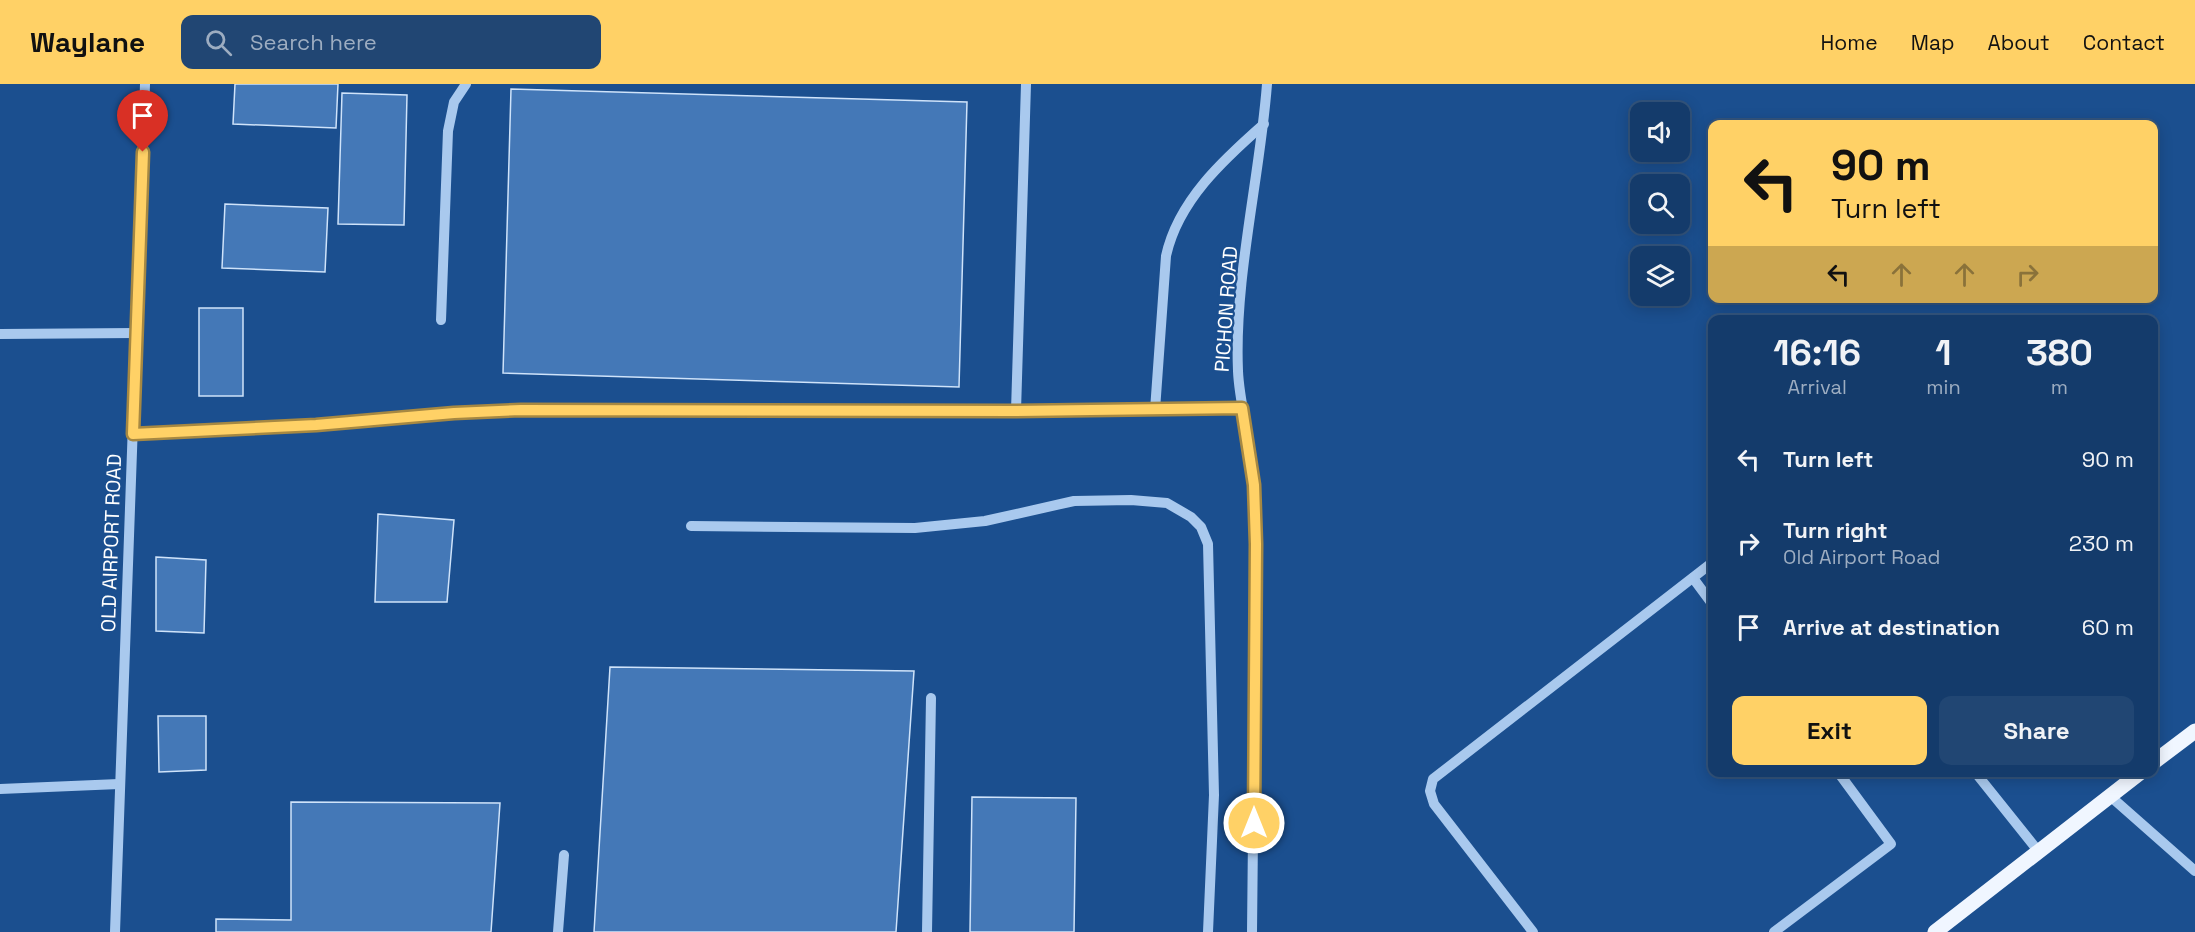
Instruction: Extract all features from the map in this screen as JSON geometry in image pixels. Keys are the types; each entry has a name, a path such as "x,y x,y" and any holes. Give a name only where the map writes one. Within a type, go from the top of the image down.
{"main road":[{"path":"2158,759 2195,731"},
{"path":"1935,932 2135,777"}],"street":[{"name":"OLD AIRPORT ROAD","path":"115,932 145,84"},
{"path":"441,320 448,130 454,102 466,84"},
{"path":"1016,411 1026,84"},
{"name":"PICHON ROAD","path":"1252,932 1256,544 1254,485 1238,371 1244,274 1264,124 1267,84"},
{"path":"1155,410 1166,256 1170,238 1178,221 1198,191 1229,155 1264,124"},
{"path":"0,334 137,333"},
{"path":"133,434 316,425 454,413 521,410 1016,411 1242,408"},
{"path":"691,526 915,528 985,521 1074,501 1167,503 1191,517 1201,526 1208,544 1214,795 1208,932"},
{"path":"1533,932 1434,804 1430,791 1433,779 1708,566"},
{"path":"1693,578 1708,598"},
{"path":"927,932 931,698"},
{"path":"1774,932 1891,844 1842,777"},
{"path":"1979,777 2039,852"},
{"path":"0,789 119,784"},
{"path":"2110,796 2195,871"},
{"path":"558,932 564,855"},
{"path":"102,932 115,932"}],"building":[{"path":"235,84 338,84 336,128 233,124"},
{"path":"511,89 967,102 959,387 503,373"},
{"path":"342,93 407,95 404,225 338,224"},
{"path":"225,204 328,208 325,272 222,268"},
{"path":"199,308 243,308 243,396 199,396"},
{"path":"378,514 454,520 447,602 375,602"},
{"path":"156,557 206,560 204,633 156,631"},
{"path":"610,667 914,671 896,932 594,932"},
{"path":"158,716 206,716 206,770 159,772"},
{"path":"972,797 1076,798 1074,932 970,932"},
{"path":"291,802 500,803 491,932 216,932 216,919 291,920"}],"route":[{"path":"143,152 133,434 385,421 454,413 521,410 1016,411 1242,408 1254,485 1256,544 1254,823"}]}
